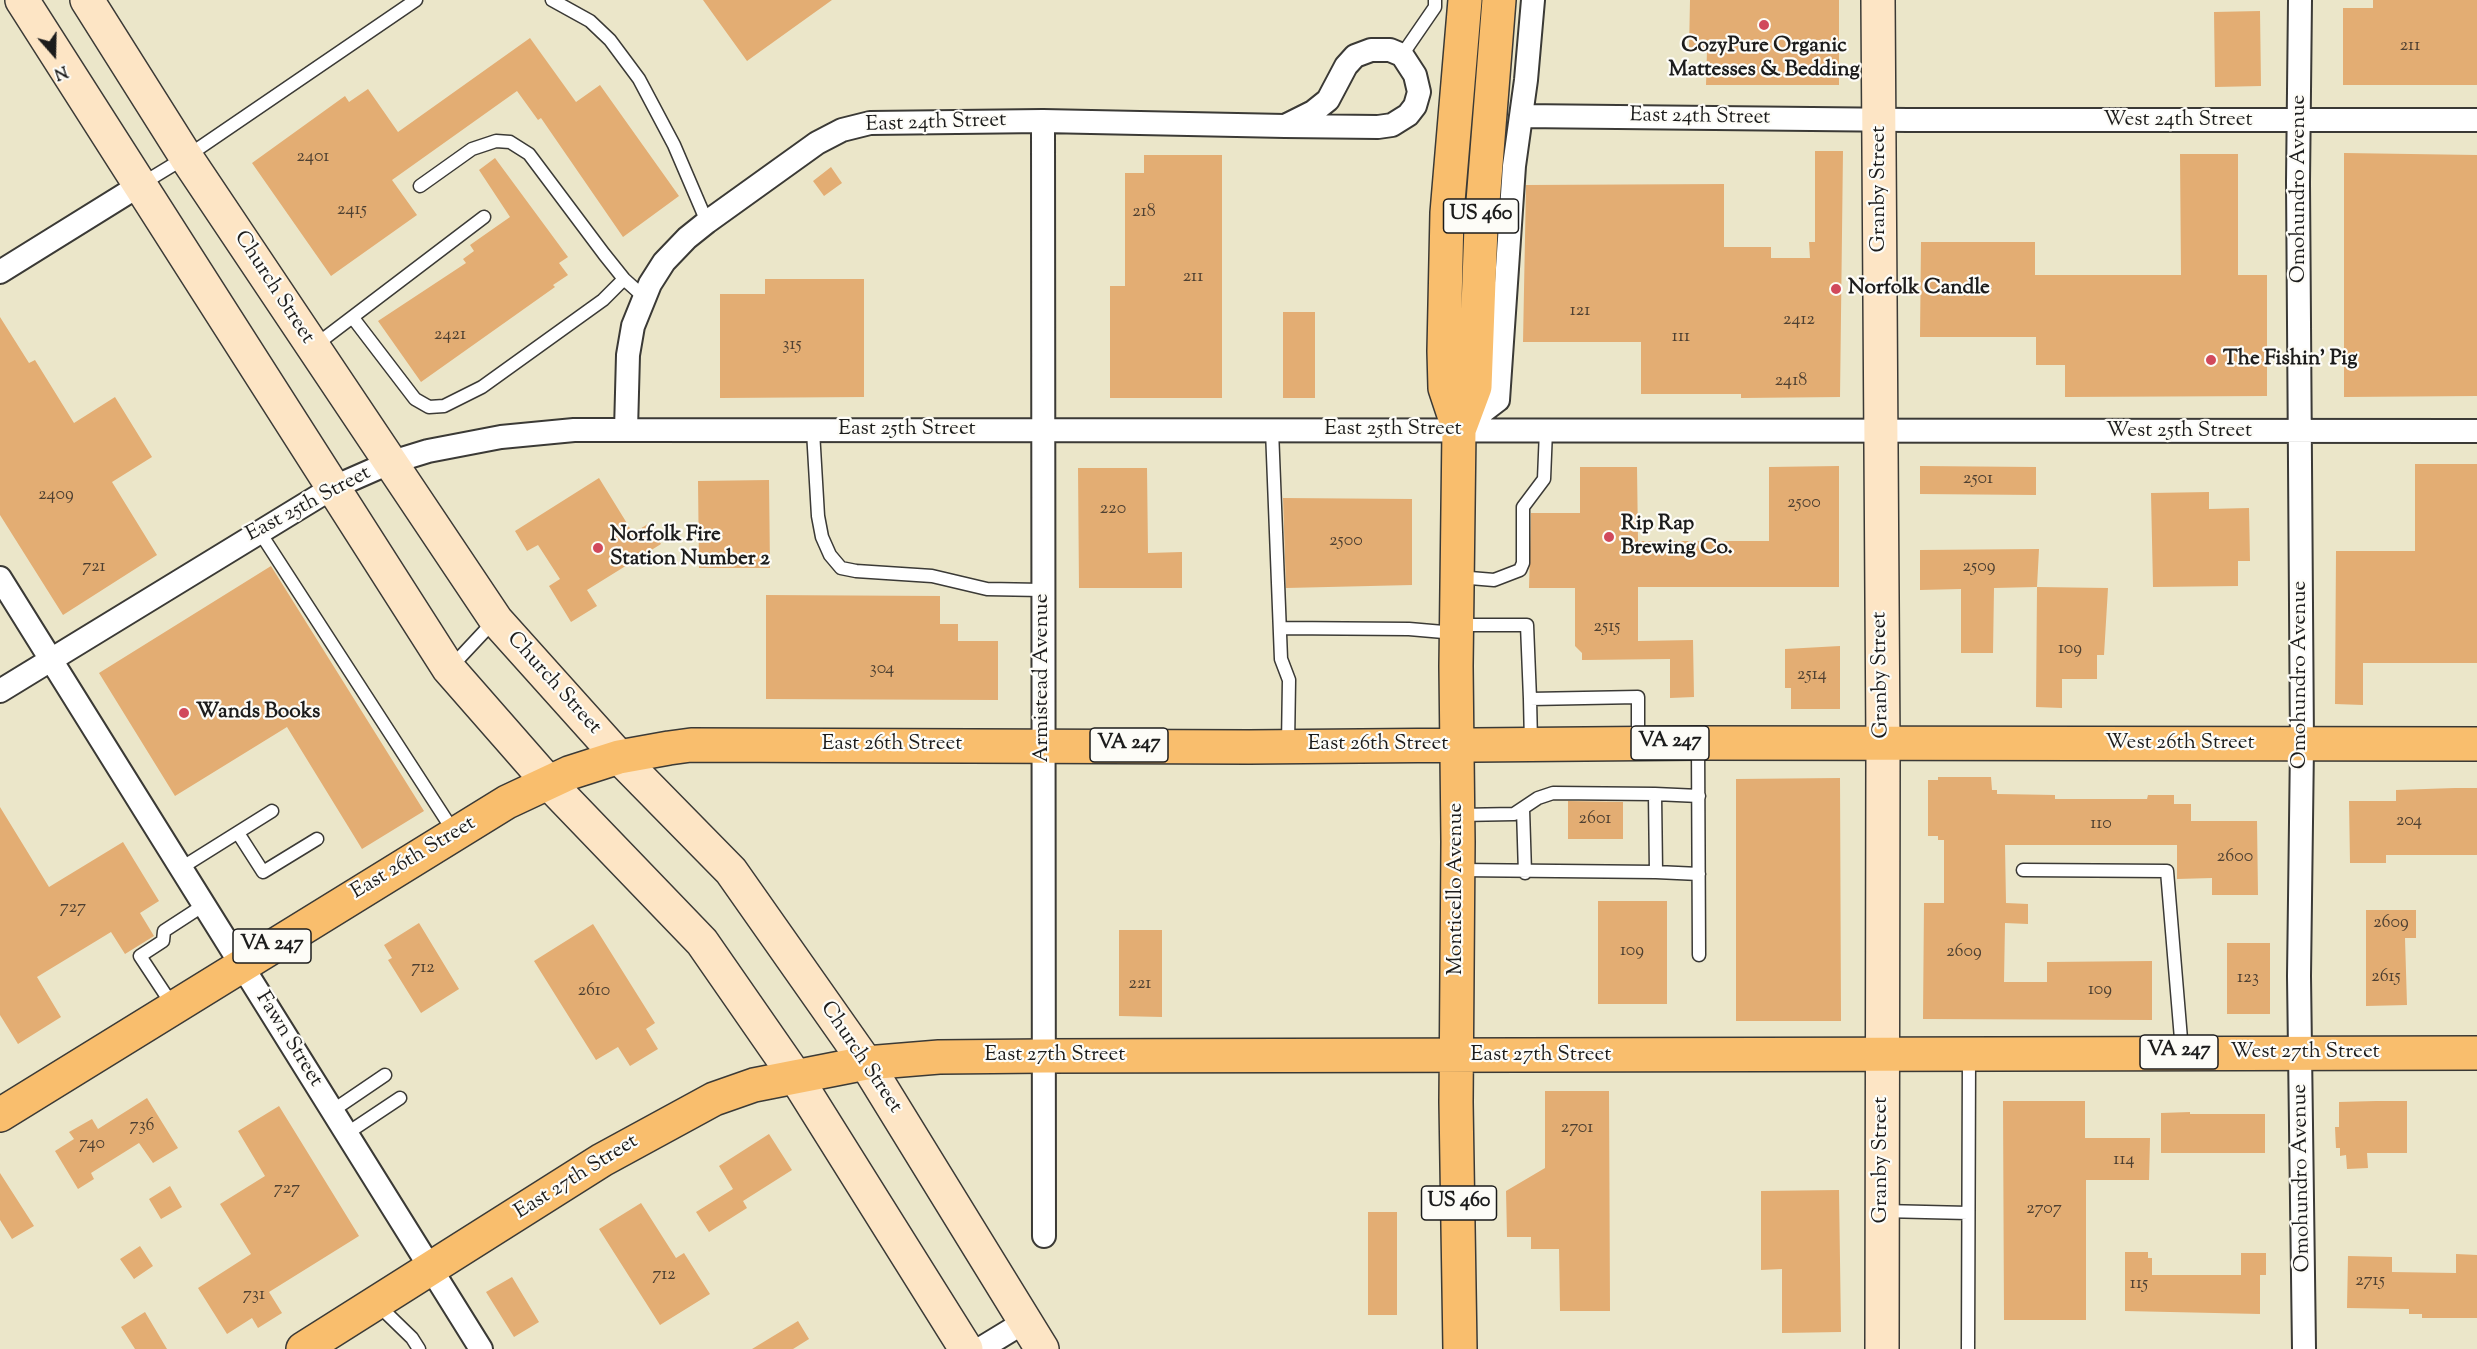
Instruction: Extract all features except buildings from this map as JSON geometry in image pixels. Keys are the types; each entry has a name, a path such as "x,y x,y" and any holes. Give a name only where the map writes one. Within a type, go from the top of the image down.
{"main road":[{"path":"22,0 449,669 548,782 702,942 795,1076 966,1349"},
{"name":"Church Street","path":"87,0 186,157 495,620 619,757 731,871 866,1063 1042,1349"},
{"name":"Monticello Avenue","path":"1460,1349 1456,629 1459,430 1445,388 1444,286 1448,202 1465,0"},
{"name":"Monticello Avenue","path":"1459,430 1475,387 1481,227 1499,0"},
{"name":"Granby Street","path":"1878,0 1883,745 1882,1349"},
{"name":"East 26th Street","path":"0,1115 173,1006 507,802 548,782 619,757 691,745 1288,746 1698,743 1883,745"},
{"name":"West 26th Street","path":"1883,745 2477,744"},
{"name":"West 27th Street","path":"1881,1056 2182,1052 2477,1053"},
{"name":"East 27th Street","path":"303,1349 653,1131 714,1099 754,1085 795,1076 866,1063 939,1057 1881,1056"}],"street":[{"path":"1459,430 1498,400 1514,166 1533,0"},
{"name":"Omohundro Avenue","path":"2300,0 2302,745 2300,1053 2304,1349"},
{"name":"East 24th Street","path":"626,430 628,355 633,326 644,297 664,262 687,238 707,222 817,143 842,130 870,123 1042,121 1285,126 1378,127 1392,125 1408,115 1415,106 1419,92 1415,75 1402,55 1390,50 1371,50 1355,56 1346,66 1328,100 1313,112 1285,126"},
{"name":"East 24th Street","path":"1521,116 1880,120"},
{"name":"West 24th Street","path":"1880,120 2477,120"},
{"name":"Armistead Avenue","path":"1042,121 1044,1236"},
{"path":"0,272 140,185"},
{"name":"East 25th Street","path":"0,691 333,488 389,463 428,451 501,437 574,430 1881,431"},
{"name":"West 25th Street","path":"1881,431 2477,431"},
{"name":"Fawn Street","path":"0,579 481,1349"},
{"path":"980,1349 1026,1321"}],"lane":[{"path":"140,185 186,157 416,0"},
{"path":"552,0 590,21 604,34 639,79 674,144 707,222"},
{"path":"1402,55 1435,8 1435,0"},
{"path":"420,186 472,149 496,141 510,142 529,154 624,279 644,297"},
{"path":"312,348 484,217"},
{"path":"352,318 415,399 429,407 444,406 482,387 603,300 624,279"},
{"path":"1272,430 1281,659 1288,680 1288,746"},
{"path":"1457,576 1494,580 1520,570 1523,563 1523,507 1544,479 1546,430"},
{"path":"813,431 818,516 822,537 841,568 932,576 987,589 1042,590"},
{"path":"260,531 455,834"},
{"path":"449,669 495,620"},
{"path":"1280,628 1456,629 1527,625 1531,744"},
{"path":"1530,699 1638,697 1638,743"},
{"path":"1698,743 1699,955"},
{"path":"1458,815 1514,814 1538,798 1553,793 1699,796"},
{"path":"1655,794 1656,872"},
{"path":"1523,809 1525,873"},
{"path":"181,868 272,811"},
{"path":"238,833 263,872 317,839"},
{"path":"1458,870 1525,873 1699,874"},
{"path":"2023,870 2167,871 2182,1052"},
{"path":"173,1006 140,956 163,941 164,931 204,904"},
{"path":"1968,1349 1969,1055"},
{"path":"332,1111 385,1075"},
{"path":"346,1134 400,1098"},
{"path":"1882,1211 1968,1214"},
{"path":"377,1304 412,1338 419,1349"}],"place":[{"name":"CozyPure Organic Mattesses & Bedding","path":"1764,25"},
{"name":"Norfolk Candle","path":"1836,289"},
{"name":"The Fishin' Pig","path":"2211,360"},
{"name":"Rip Rap Brewing Co.","path":"1609,537"},
{"name":"Norfolk Fire Station Number 2","path":"598,548"},
{"name":"Wands Books","path":"184,713"}]}
